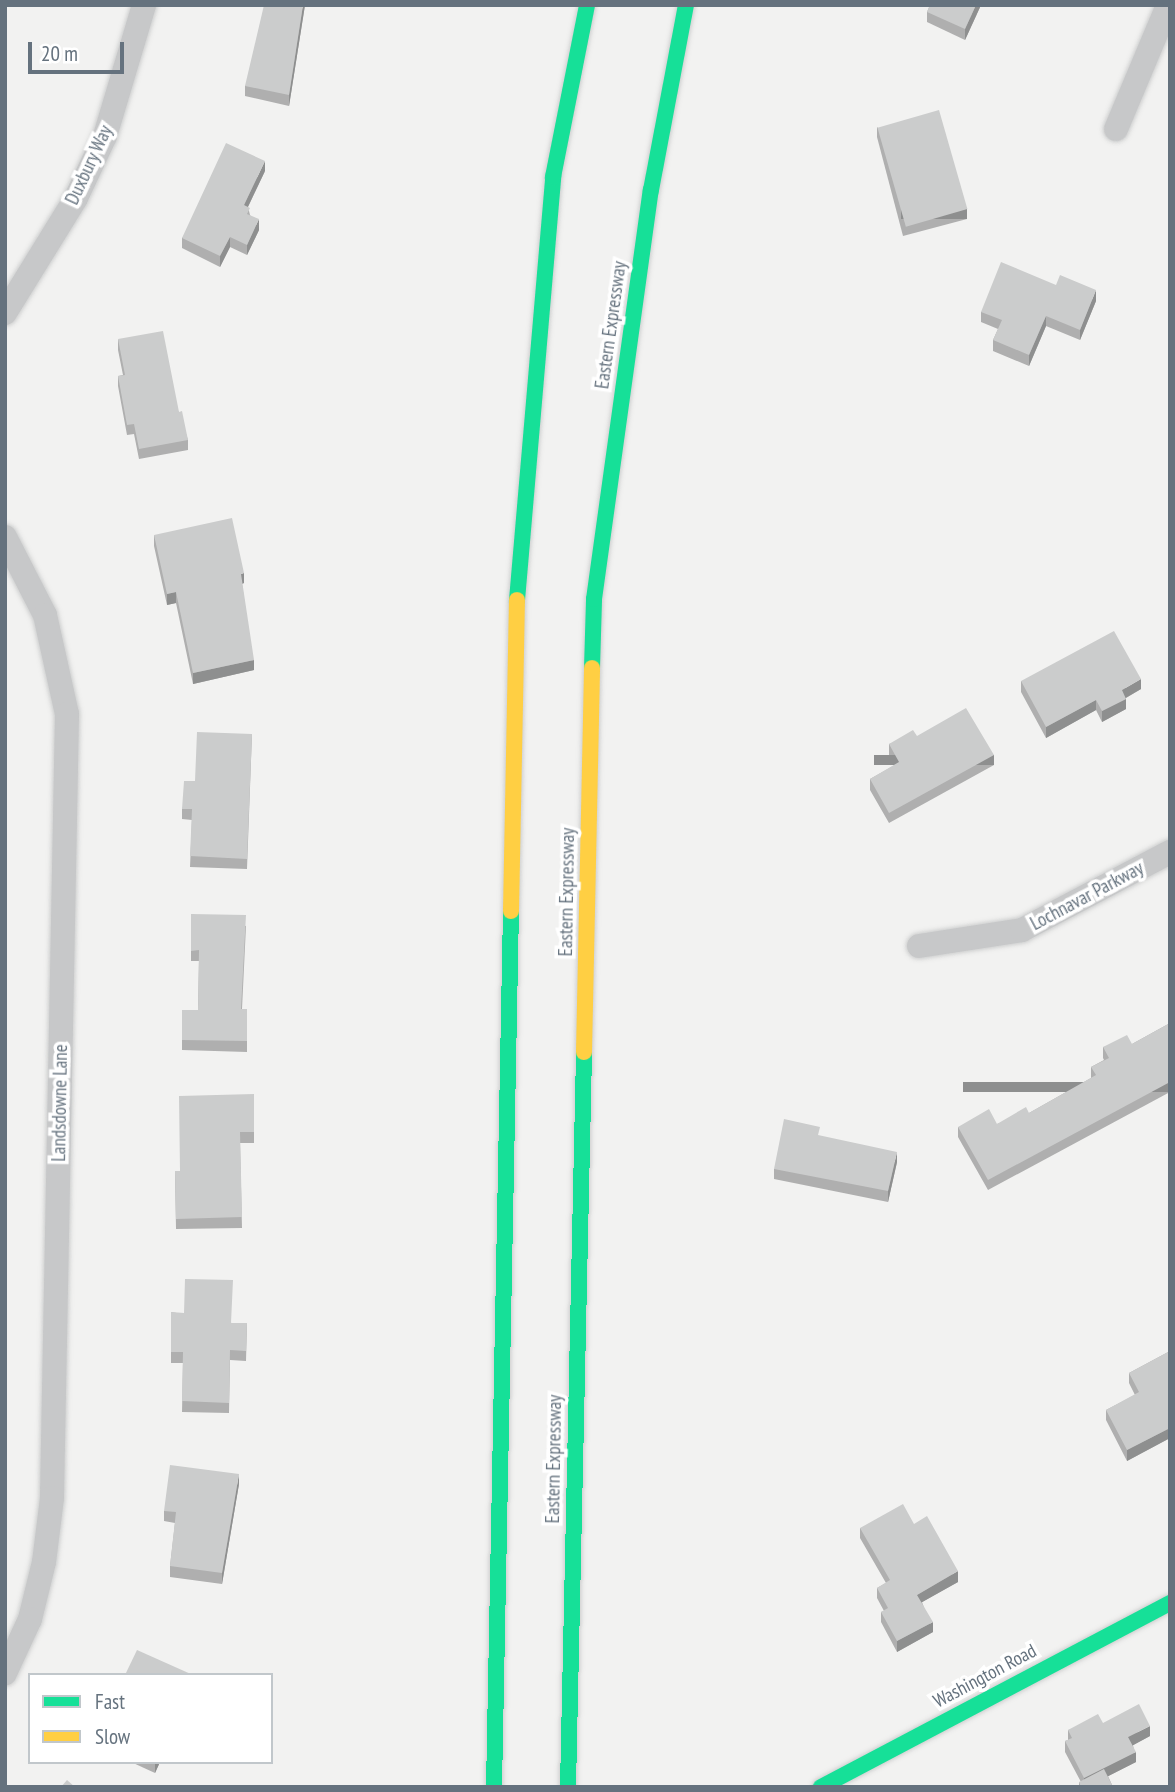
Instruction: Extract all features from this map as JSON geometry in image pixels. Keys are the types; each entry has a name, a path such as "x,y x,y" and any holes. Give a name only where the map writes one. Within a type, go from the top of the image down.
{"main road":[{"path":"494,1787 517,598 553,177 587,5"},
{"name":"Eastern Expressway","path":"568,1787 594,599 651,190 685,5"},
{"name":"Washington Road","path":"821,1787 1170,1603"}],"street":[{"name":"Duxbury Way","path":"5,313 76,198 105,136 144,5"},
{"path":"1116,129 1168,5"},
{"name":"Landsdowne Lane","path":"5,537 45,615 63,681 67,714 52,1498 44,1562 30,1619 5,1673"},
{"name":"Lochnavar Parkway","path":"919,946 1022,930 1170,852"}],"building":[{"path":"264,5 303,5 289,95 245,86"},
{"path":"930,5 976,5 965,29 927,12"},
{"path":"939,110 967,209 906,227 877,128"},
{"path":"226,143 265,161 244,205 250,208 247,214 259,219 247,245 230,237 220,256 182,238"},
{"path":"1001,262 1056,285 1060,275 1096,290 1080,330 1046,316 1029,355 993,340 1002,320 981,312"},
{"path":"163,331 179,412 182,411 188,440 139,449 134,424 127,425 118,376 125,375 118,339"},
{"path":"232,518 244,573 241,574 254,660 193,673 176,592 167,594 154,535"},
{"path":"1114,631 1141,679 1122,690 1126,699 1102,711 1096,700 1046,727 1021,681"},
{"path":"966,708 994,755 889,813 870,779 899,762 889,744 913,730 917,736"},
{"path":"197,732 252,734 247,859 190,856 192,809 182,809 184,781 195,781"},
{"path":"191,914 246,915 241,1009 247,1009 247,1041 182,1040 182,1010 198,1010 199,950 191,951"},
{"path":"1170,1023 1170,1082 988,1180 958,1127 989,1109 997,1124 1026,1107 1029,1113 1096,1075 1091,1067 1109,1058 1103,1047 1127,1035 1132,1044"},
{"path":"254,1094 254,1132 240,1132 242,1217 176,1219 175,1171 180,1171 179,1096"},
{"path":"784,1119 820,1127 818,1135 897,1152 888,1191 774,1169"},
{"path":"185,1279 233,1280 231,1323 247,1323 246,1351 230,1350 229,1403 182,1401 183,1352 171,1352 171,1312 184,1313"},
{"path":"1170,1351 1170,1428 1127,1450 1106,1410 1139,1392 1129,1373"},
{"path":"170,1465 239,1474 222,1573 170,1566 176,1512 164,1511"},
{"path":"903,1504 914,1524 927,1516 958,1571 917,1595 933,1622 897,1641 881,1612 888,1608 877,1588 890,1580 860,1528"},
{"path":"137,1650 189,1673 126,1673"},
{"path":"1139,1704 1150,1726 1128,1737 1136,1752 1084,1778 1065,1741 1072,1738 1068,1730 1098,1714 1103,1723"},
{"path":"1104,1769 1113,1787 1081,1787 1079,1782"},
{"path":"67,1780 75,1787 61,1787"}],"traffic: fast":[{"path":"517,600 553,177 587,5"},
{"path":"592,668 594,599 651,190 686,5"},
{"path":"494,1787 511,911"},
{"path":"568,1787 584,1052"},
{"path":"821,1787 1170,1603"}],"traffic: slow":[{"path":"511,911 517,600"},
{"path":"584,1052 592,668"}]}
